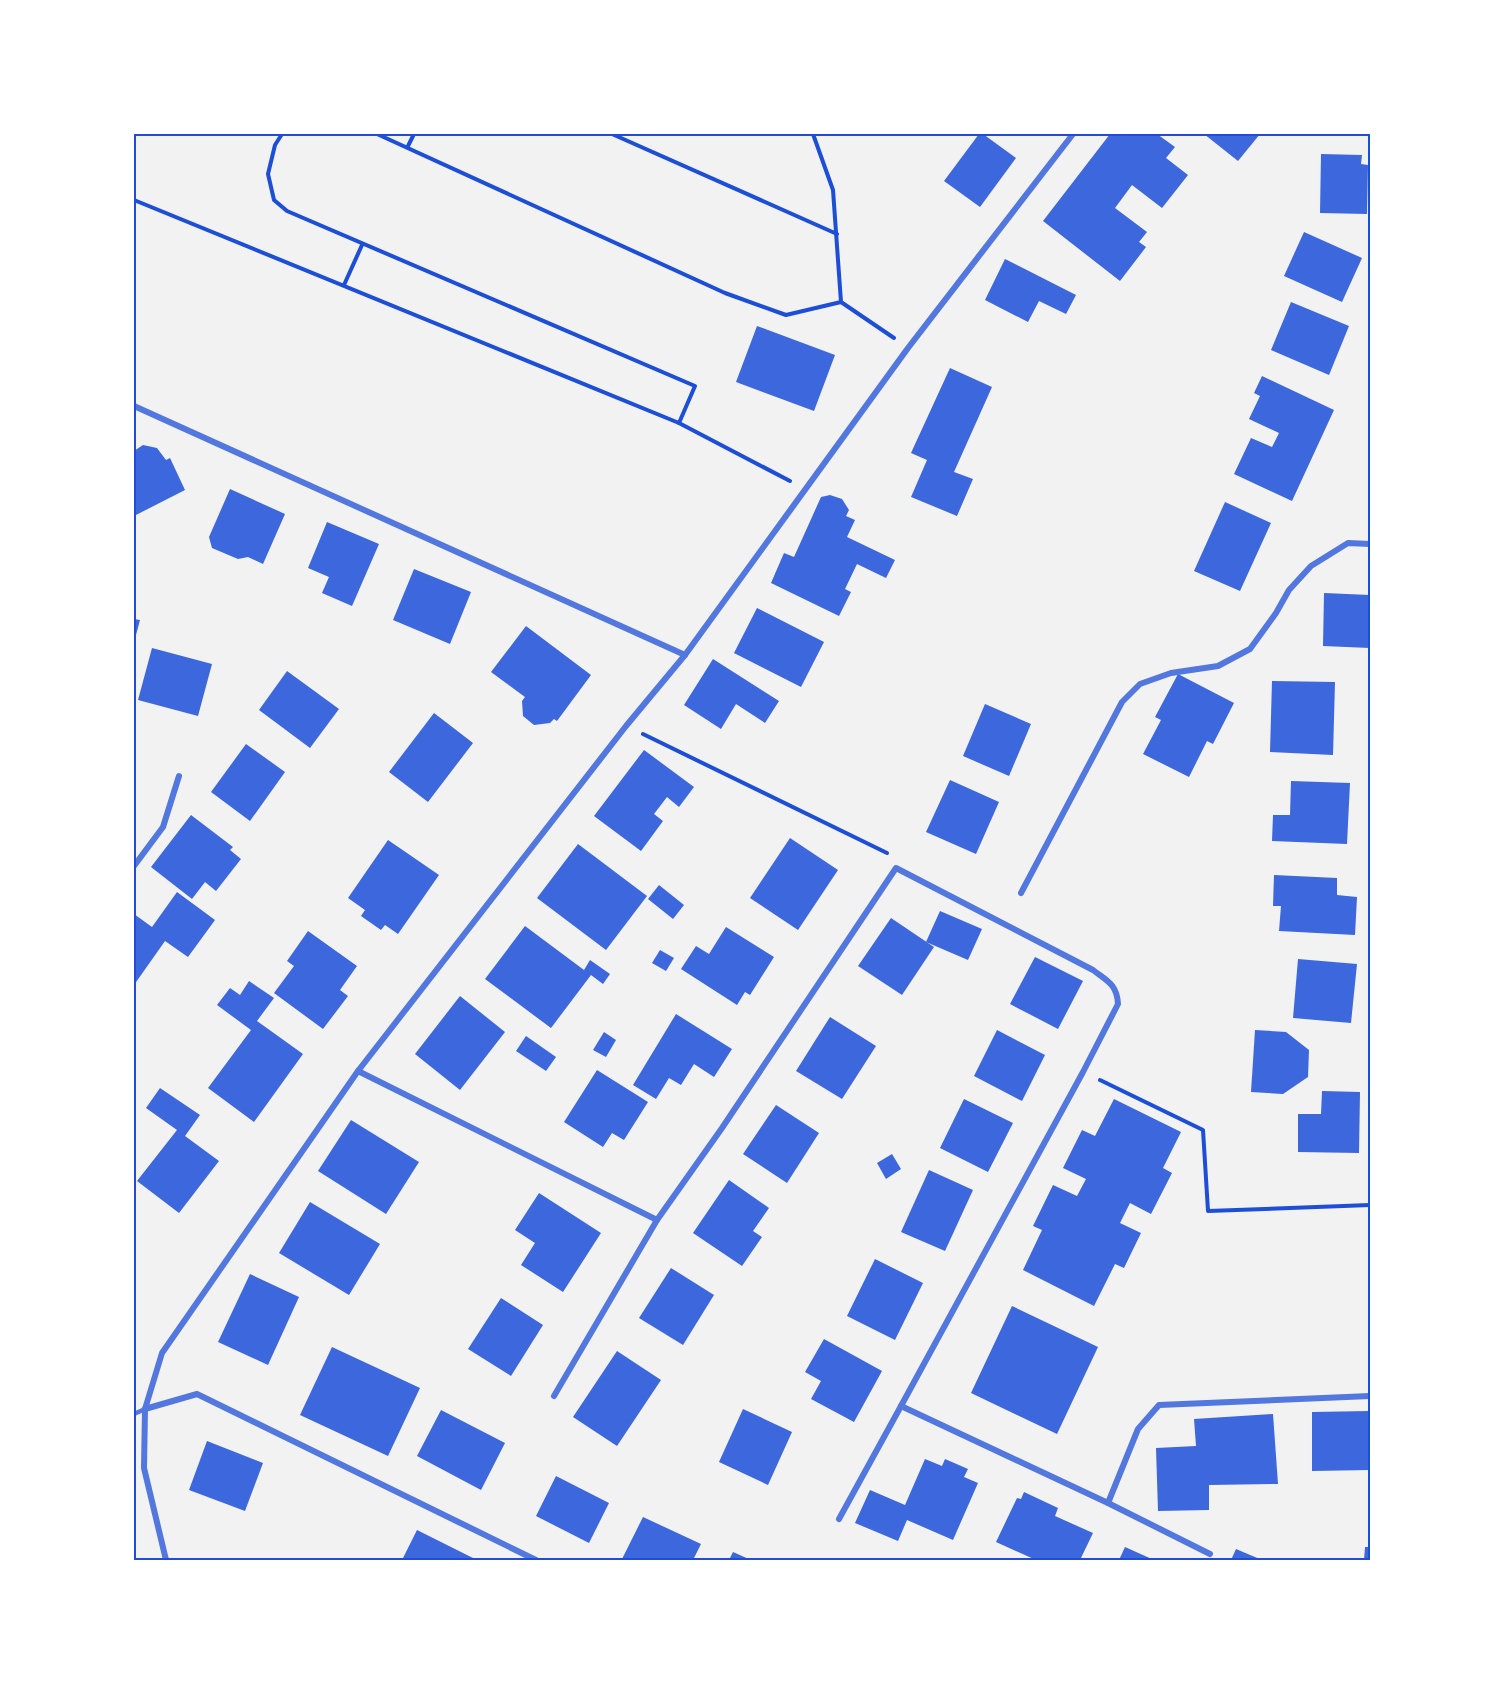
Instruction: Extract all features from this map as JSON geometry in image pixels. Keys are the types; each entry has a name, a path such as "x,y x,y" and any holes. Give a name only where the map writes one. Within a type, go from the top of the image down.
{"street":[{"path":"166,1560 144,1468 145,1409 162,1353 358,1071 626,726 685,655 908,348 1073,134"},
{"path":"134,406 685,655"},
{"path":"1021,893 1122,702 1140,684 1171,673 1218,666 1250,649 1276,613 1289,590 1311,566 1348,543 1371,544"},
{"path":"134,866 163,827 179,776"},
{"path":"554,1396 657,1220 722,1128 896,868 1093,970 1110,982 1117,993 1118,1004 839,1519"},
{"path":"358,1071 657,1220"},
{"path":"145,1409 197,1394 536,1560"},
{"path":"1108,1503 1138,1429 1159,1405 1371,1396"},
{"path":"901,1406 1108,1503 1210,1554"}],"lane":[{"path":"134,1414 145,1409"}],"path":[{"path":"282,134 274,145 268,174 274,200 287,211 695,386 679,423"},
{"path":"377,134 725,293 786,315 841,302 908,348"},
{"path":"408,147 414,134"},
{"path":"612,134 837,234"},
{"path":"813,134 833,190 841,302"},
{"path":"134,200 679,423 805,490"},
{"path":"344,285 362,245"},
{"path":"626,726 889,854 896,868"},
{"path":"1083,1072 1203,1130 1208,1211 1371,1205"}],"building":[{"path":"979,134 983,134 1016,158 980,207 944,181"},
{"path":"1110,134 1157,134 1175,147 1166,158 1188,175 1162,208 1132,185 1115,208 1147,232 1139,242 1146,247 1120,281 1043,221"},
{"path":"1204,134 1260,134 1238,161"},
{"path":"1321,154 1362,155 1361,164 1368,165 1367,214 1320,213"},
{"path":"1304,232 1362,258 1342,302 1284,276"},
{"path":"1005,259 1076,295 1066,314 1039,301 1028,322 985,300"},
{"path":"1291,302 1349,326 1329,375 1271,350"},
{"path":"757,326 835,355 814,411 736,382"},
{"path":"950,368 992,387 954,472 973,479 957,516 911,497 927,460 911,453"},
{"path":"1262,376 1334,410 1292,501 1234,474 1251,438 1272,447 1279,433 1249,419 1260,396 1254,393"},
{"path":"143,445 157,448 166,460 170,458 185,490 134,516 134,451"},
{"path":"230,489 285,514 263,564 248,557 238,559 212,548 209,537"},
{"path":"830,495 842,499 849,510 846,516 855,520 847,537 895,560 886,578 857,564 845,589 851,592 839,616 771,583 784,553 794,557 821,497"},
{"path":"1225,502 1271,523 1240,591 1194,571"},
{"path":"327,522 379,544 352,606 322,593 329,577 308,568"},
{"path":"414,569 471,592 450,644 393,620"},
{"path":"1324,593 1370,595 1370,648 1323,646"},
{"path":"757,608 824,642 801,687 734,653"},
{"path":"134,619 140,620 136,635 134,634"},
{"path":"526,626 591,675 557,721 554,719 550,723 534,725 523,716 522,701 525,697 491,672"},
{"path":"152,648 212,664 198,716 138,700"},
{"path":"713,659 779,701 765,723 736,704 721,729 684,705"},
{"path":"287,671 339,709 310,748 259,710"},
{"path":"1178,674 1234,703 1213,744 1207,741 1189,777 1143,754 1161,720 1155,717"},
{"path":"1272,681 1335,682 1333,755 1270,752"},
{"path":"985,704 1031,724 1009,776 963,756"},
{"path":"434,713 473,743 428,802 389,772"},
{"path":"246,744 285,772 250,821 211,792"},
{"path":"644,750 694,787 679,807 667,797 654,814 663,821 641,851 594,816"},
{"path":"950,780 999,802 976,854 926,832"},
{"path":"1291,781 1350,783 1347,844 1272,841 1273,815 1290,815"},
{"path":"191,815 233,847 230,850 241,859 216,891 205,882 192,899 151,867"},
{"path":"790,838 838,870 798,930 750,898"},
{"path":"388,840 439,875 398,934 385,925 381,930 361,916 365,910 348,898"},
{"path":"578,844 647,896 606,950 537,898"},
{"path":"1274,875 1337,878 1337,895 1357,897 1355,935 1279,931 1281,906 1273,906"},
{"path":"659,885 684,905 673,919 648,899"},
{"path":"177,892 215,920 188,957 165,941 134,985 134,914 152,927"},
{"path":"940,911 982,929 968,960 926,942"},
{"path":"891,918 934,947 902,995 858,966"},
{"path":"525,926 584,970 590,960 610,974 603,984 591,975 551,1028 485,979"},
{"path":"726,927 774,957 750,995 745,992 737,1005 681,969 696,946 709,954"},
{"path":"308,931 357,966 340,990 348,996 323,1029 274,993 294,966 287,961"},
{"path":"660,950 674,958 666,971 652,963"},
{"path":"1035,957 1083,981 1058,1029 1010,1004"},
{"path":"1298,959 1357,964 1351,1023 1293,1018"},
{"path":"249,981 274,998 257,1021 303,1054 254,1122 208,1088 251,1030 217,1005 230,988 240,995"},
{"path":"460,996 505,1032 460,1090 415,1054"},
{"path":"676,1014 732,1049 714,1077 694,1064 681,1085 669,1078 656,1099 633,1085"},
{"path":"830,1017 876,1046 842,1099 796,1071"},
{"path":"997,1030 1045,1055 1022,1101 974,1076"},
{"path":"1255,1030 1286,1032 1309,1050 1308,1077 1283,1094 1251,1092"},
{"path":"604,1032 616,1040 606,1057 593,1050"},
{"path":"526,1036 556,1057 546,1071 516,1051"},
{"path":"597,1070 648,1102 624,1140 612,1133 603,1147 564,1122"},
{"path":"160,1088 200,1115 185,1136 219,1161 179,1213 137,1181 177,1130 146,1108"},
{"path":"1322,1091 1360,1092 1359,1153 1298,1152 1298,1114 1321,1114"},
{"path":"964,1099 1013,1123 988,1172 940,1148"},
{"path":"1114,1099 1181,1132 1163,1168 1172,1173 1151,1214 1130,1203 1120,1223 1141,1233 1124,1268 1115,1264 1094,1306 1023,1270 1042,1230 1033,1226 1053,1185 1077,1196 1086,1179 1063,1168 1082,1130 1095,1136"},
{"path":"776,1105 819,1133 787,1183 743,1154"},
{"path":"351,1120 419,1162 386,1214 318,1171"},
{"path":"892,1154 901,1169 886,1179 877,1163"},
{"path":"929,1170 973,1190 945,1251 901,1232"},
{"path":"729,1180 769,1208 753,1231 762,1237 742,1266 693,1233"},
{"path":"539,1193 601,1233 563,1292 521,1265 535,1243 515,1230"},
{"path":"310,1202 380,1244 349,1295 279,1253"},
{"path":"875,1259 923,1283 895,1340 847,1316"},
{"path":"671,1268 714,1295 683,1345 639,1318"},
{"path":"250,1274 299,1297 268,1365 218,1342"},
{"path":"501,1298 543,1325 511,1376 468,1349"},
{"path":"1012,1306 1098,1347 1057,1434 971,1393"},
{"path":"824,1339 882,1371 854,1422 811,1399 821,1381 805,1372"},
{"path":"332,1347 420,1388 388,1456 300,1415"},
{"path":"617,1351 661,1380 617,1446 573,1417"},
{"path":"743,1409 792,1432 768,1485 719,1462"},
{"path":"441,1410 505,1443 481,1490 417,1456"},
{"path":"1370,1411 1370,1470 1312,1471 1312,1412"},
{"path":"1273,1414 1278,1484 1209,1485 1209,1510 1158,1511 1156,1448 1196,1446 1194,1419"},
{"path":"207,1441 263,1463 245,1511 189,1490"},
{"path":"925,1459 942,1466 945,1459 968,1469 964,1477 978,1483 953,1540 907,1520 898,1541 855,1523 870,1490 905,1505"},
{"path":"556,1476 609,1503 589,1543 536,1516"},
{"path":"1024,1492 1058,1508 1055,1516 1093,1533 1080,1560 1036,1560 996,1542 1017,1498 1021,1499"},
{"path":"643,1517 701,1544 693,1560 622,1559"},
{"path":"417,1530 475,1559 402,1560"},
{"path":"1125,1547 1154,1560 1119,1560"},
{"path":"1365,1547 1370,1547 1370,1560 1364,1560"},
{"path":"1236,1549 1262,1560 1231,1560"},
{"path":"733,1552 751,1560 729,1560"}]}
